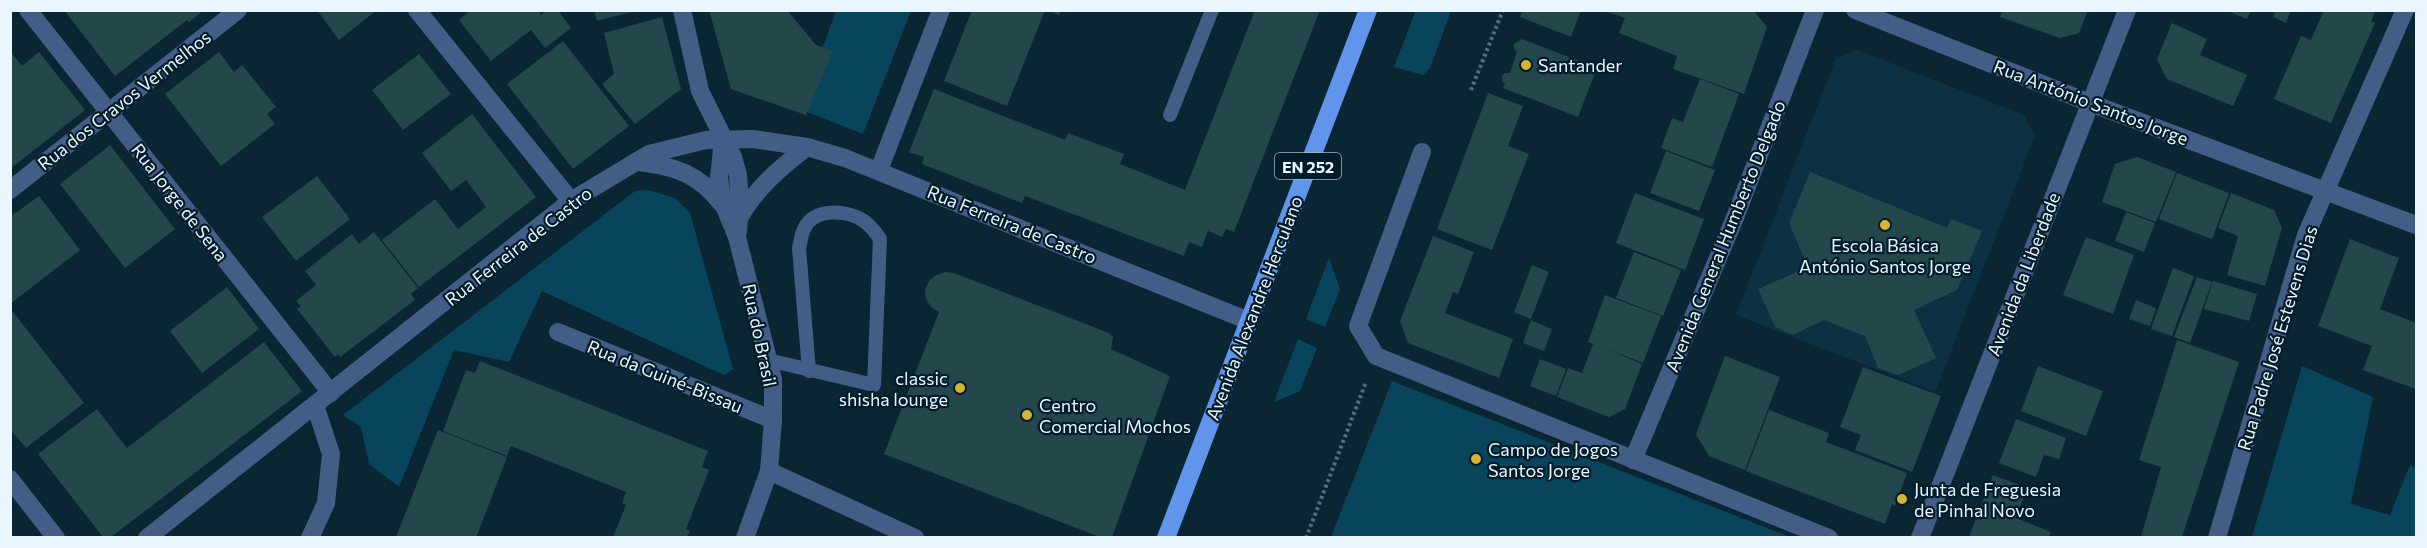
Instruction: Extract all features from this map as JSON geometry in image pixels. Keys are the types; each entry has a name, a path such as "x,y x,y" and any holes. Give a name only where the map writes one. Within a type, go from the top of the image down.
{"main road":[{"name":"Avenida Alexandre Herculano","path":"1166,537 1368,10"}],"street":[{"name":"Rua Jorge de Sena","path":"28,10 331,393"},
{"name":"Rua dos Cravos Vermelhos","path":"10,190 238,10"},
{"path":"417,10 571,201"},
{"path":"682,10 700,91 733,157 738,175 734,222"},
{"path":"879,170 941,10"},
{"name":"Avenida General Humberto Delgado","path":"1633,460 1734,220 1815,10"},
{"name":"Rua António Santos Jorge","path":"1855,10 2090,103 2416,225"},
{"name":"Avenida da Liberdade","path":"1920,537 2127,10"},
{"name":"Rua Padre José Estevens Dias","path":"2217,537 2306,234 2327,191 2405,10"},
{"name":"Rua Ferreira de Castro","path":"147,537 571,201 649,154 695,143 753,140 807,147 879,170 1249,321"},
{"path":"734,222 761,185 807,147"},
{"path":"1422,152 1358,326 1376,356 1829,537"},
{"path":"636,161 664,164 689,174 709,187 734,222"},
{"name":"Rua do Brasil","path":"734,222 772,379 773,420 769,471 745,537"},
{"name":"Rua da Guiné-Bissau","path":"558,332 773,420"},
{"path":"310,537 326,503 332,454 315,405"},
{"path":"769,471 915,537"},
{"path":"10,479 56,537"}],"lane":[{"path":"1170,115 1212,10"},
{"path":"768,360 809,371 874,385 880,239 864,221 842,213 827,213 814,217 804,228 799,248 809,371"}],"path":[{"path":"1471,90 1503,10"},
{"path":"1306,537 1376,356"}],"shaded area":[{"path":"1416,10 1451,11 1430,68 1423,75 1394,67"},
{"path":"836,11 911,11 863,134 800,109"},
{"name":"Escola Básica António Santos Jorge","path":"1857,50 2024,115 2035,136 1935,392 1736,315 1836,58"},
{"path":"648,190 675,198 690,213 733,369 724,375 542,291 509,362 454,350 399,487 369,464 361,427 343,415 635,191"},
{"path":"1329,258 1340,289 1325,327 1306,319"},
{"path":"1298,339 1317,348 1300,391 1274,402"},
{"path":"2302,366 2373,397 2351,504 2390,515 2410,465 2416,468 2416,537 2252,537"},
{"name":"Campo de Jogos Santos Jorge","path":"1392,381 1790,537 1331,537"}],"building":[{"path":"64,10 204,10 189,22 187,20 115,76"},
{"path":"317,10 377,10 339,40"},
{"path":"471,10 538,10 541,15 547,10 558,10 571,28 545,48 531,30 491,61 459,20"},
{"path":"594,10 635,10 635,11 597,21"},
{"path":"709,10 787,10 816,45 833,51 806,115 731,89"},
{"path":"972,10 1045,10 1007,106 944,81"},
{"path":"1047,10 1061,10 1059,15"},
{"path":"1255,10 1320,10 1234,232 1226,229 1222,237 1208,231 1202,247 1189,242 1184,256 1025,196 1022,203 922,164 924,157 909,152 934,89 1065,140 1068,133 1124,154 1120,164 1185,190"},
{"path":"1522,10 1581,10 1571,37 1520,17"},
{"path":"1753,10 1767,27 1744,94 1673,69 1677,56 1619,33 1625,18 1605,11"},
{"path":"2002,10 2088,10 2079,33 2060,38 2000,17"},
{"path":"2225,10 2251,10 2247,19"},
{"path":"2276,10 2291,10 2286,23 2273,17"},
{"path":"2324,10 2376,10 2371,21 2375,23 2331,123 2274,99 2301,36 2311,40"},
{"path":"662,17 681,89 635,124 602,84 614,74 604,33"},
{"path":"2172,23 2207,39 2200,55 2247,75 2233,106 2167,79 2157,59"},
{"path":"1522,39 1597,68 1578,117 1503,88 1505,84 1502,76 1510,73 1517,52 1514,44"},
{"path":"563,41 629,126 573,169 507,84"},
{"path":"10,51 22,66 39,52 85,110 10,169"},
{"path":"219,52 234,72 242,65 276,107 267,114 275,124 221,166 165,94"},
{"path":"419,54 451,94 403,130 372,90"},
{"path":"1700,79 1739,94 1712,167 1661,148 1672,118 1683,122"},
{"path":"1488,93 1523,106 1508,146 1529,154 1492,250 1437,229"},
{"path":"472,114 536,197 419,287 382,240 435,199 458,229 486,207 466,180 451,191 422,153"},
{"path":"110,145 175,229 125,268 60,184"},
{"path":"1666,151 1715,170 1699,211 1650,193"},
{"path":"2137,157 2176,172 2156,222 2102,202 2115,164"},
{"path":"1810,172 1947,228 1951,219 1982,231 1957,290 1914,310 1936,358 1898,375 1878,368 1865,336 1824,320 1793,335 1775,327 1758,289 1808,267 1789,223"},
{"path":"2177,173 2229,193 2212,239 2159,219"},
{"path":"317,176 350,219 296,261 262,217"},
{"path":"1635,193 1704,219 1685,270 1616,243"},
{"path":"2231,193 2274,210 2282,228 2265,286 2227,275 2238,236 2218,228"},
{"path":"39,196 80,250 10,304 10,217"},
{"path":"2126,212 2155,223 2144,252 2115,241"},
{"path":"374,232 418,288 411,294 415,300 340,357 338,354 335,357 297,309 301,306 296,301 316,285 305,271 352,234 359,244"},
{"path":"1433,236 1474,252 1458,294 1453,292 1445,313 1513,339 1499,378 1408,343 1400,321"},
{"path":"2086,237 2134,255 2113,314 2063,295"},
{"path":"2350,239 2399,258 2380,309 2416,323 2416,389 2363,370 2372,346 2318,326"},
{"path":"1634,252 1681,270 1663,316 1616,298"},
{"path":"1532,265 1549,272 1531,319 1514,312"},
{"path":"2173,268 2194,276 2172,336 2151,329"},
{"name":"Centro Comercial Mochos","path":"945,272 954,273 1109,333 1113,337 1111,349 1170,376 1112,537 1100,537 884,454 939,312 931,307 926,299 925,290 929,281"},
{"path":"2197,277 2212,282 2190,343 2174,337"},
{"path":"2213,281 2257,294 2249,321 2204,309"},
{"path":"227,287 259,329 202,373 170,331"},
{"path":"1605,295 1661,316 1643,363 1602,347 1642,364 1625,409 1609,417 1557,397 1568,368 1582,373 1593,344 1588,342"},
{"path":"2136,300 2156,308 2150,326 2129,319"},
{"path":"10,308 84,403 26,448 10,429"},
{"path":"1531,320 1552,329 1544,351 1523,343"},
{"path":"2177,340 2239,362 2182,537 2141,537 2161,467 2139,460"},
{"path":"264,342 302,391 111,537 103,537 38,454 97,409 127,448"},
{"path":"1725,356 1780,377 1745,470 1709,456 1696,434"},
{"path":"1540,359 1566,369 1556,396 1530,386"},
{"path":"480,361 708,451 702,467 709,470 686,529 690,531 687,537 613,537 626,505 622,503 626,492 511,446 507,456 443,431 466,370 475,373"},
{"path":"2038,366 2103,391 2086,436 2021,411"},
{"path":"1863,367 1941,396 1912,472 1855,450 1861,435 1840,427"},
{"path":"1769,410 1829,433 1826,442 1907,473 1895,506 1892,504 1885,524 1746,471"},
{"path":"2016,419 2066,438 2059,459 2044,455 2036,477 1999,463"},
{"path":"438,430 507,457 478,533 476,537 396,537"},
{"path":"1993,475 2027,488 2016,518 2051,532 2049,537 1969,537"}],"place":[{"name":"Santander","path":"1526,65"},
{"name":"Escola Básica António Santos Jorge","path":"1885,225"},
{"name":"classic shisha lounge","path":"960,388"},
{"name":"Centro Comercial Mochos","path":"1027,415"},
{"name":"Campo de Jogos Santos Jorge","path":"1476,459"},
{"name":"Junta de Freguesia de Pinhal Novo","path":"1902,499"}]}
